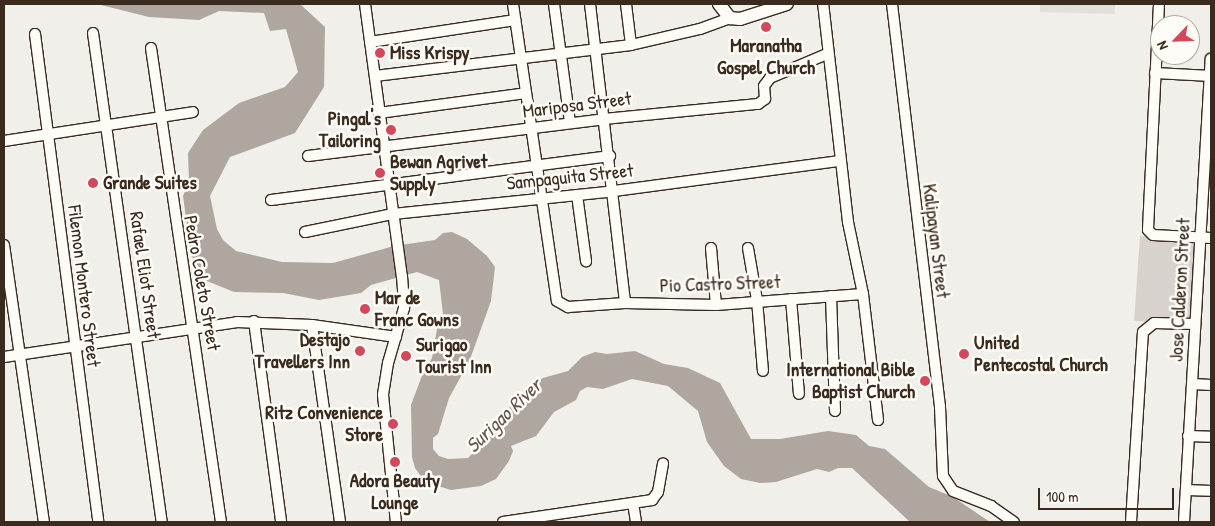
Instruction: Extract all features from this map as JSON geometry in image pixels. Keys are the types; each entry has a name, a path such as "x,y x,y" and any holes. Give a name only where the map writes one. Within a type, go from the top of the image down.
{"street":[{"path":"365,4 388,183 398,244 404,308 383,394 396,522"},
{"name":"Pio Castro Street","path":"513,4 535,164 558,301 568,307 625,303 716,305 757,300 863,294"},
{"path":"554,4 570,123"},
{"path":"590,4 610,156 625,303"},
{"path":"626,4 630,45"},
{"path":"720,4 730,18"},
{"path":"375,76 521,56 630,45 700,29 730,18 750,17 787,4"},
{"path":"823,4 840,161 863,294 878,420"},
{"name":"Kalipayan Street","path":"892,4 938,388 942,469 945,482 954,491 990,506 1014,522"},
{"path":"1159,4 1148,230 1152,235 1211,238"},
{"path":"370,42 515,20"},
{"name":"Rafael Eliot Street","path":"93,33 162,522"},
{"name":"Filemon Montero Street","path":"35,34 98,522"},
{"name":"Pedro Coleto Street","path":"150,48 221,522"},
{"name":"Mariposa Street","path":"308,156 604,118 758,104 765,99 764,86 770,78 827,54"},
{"name":"Jose Calderon Street","path":"1184,522 1211,59"},
{"path":"1155,73 1211,76"},
{"path":"379,113 526,93"},
{"path":"4,141 193,112"},
{"path":"271,200 388,183 610,156"},
{"name":"Sampaguita Street","path":"305,232 393,214 614,191 840,161"},
{"path":"577,195 586,261"},
{"path":"4,245 44,522"},
{"path":"711,248 716,305"},
{"path":"748,248 757,300 763,370"},
{"path":"831,296 836,411"},
{"path":"792,299 799,394"},
{"path":"254,322 281,522"},
{"path":"4,356 193,328 254,322 312,325 396,337"},
{"path":"1131,522 1142,332 1154,323 1195,324"},
{"path":"312,325 340,522"},
{"path":"1192,384 1211,386"},
{"path":"1188,436 1211,437"},
{"path":"503,522 569,517 652,500 657,496 663,463"},
{"path":"1186,490 1211,491"},
{"path":"634,503 636,522"}],"shaded area":[{"path":"97,4 300,4 325,27 324,87 295,133 230,157 210,196 217,229 223,240 236,251 282,262 333,263 394,246 435,240 443,233 452,232 467,239 487,256 495,267 491,301 469,362 449,398 438,434 433,438 433,449 439,456 448,459 468,458 499,426 516,396 543,378 568,371 582,357 595,352 607,354 635,351 664,364 688,368 720,383 751,439 780,439 828,431 856,435 869,446 885,449 929,487 953,497 990,522 910,522 852,468 838,468 829,472 817,469 776,482 760,483 741,479 724,466 707,442 698,411 668,386 632,379 603,389 587,387 580,391 576,400 554,412 536,436 511,446 513,451 509,461 496,479 481,486 451,490 425,482 415,468 412,457 411,405 423,373 432,358 437,329 443,314 439,280 417,272 371,285 361,293 319,300 283,293 234,292 207,281 191,255 183,196 189,182 188,153 203,130 239,103 285,87 298,72 286,29 270,31 264,13 219,11 199,20 149,17"},
{"path":"1040,4 1115,4 1115,14 1040,12"},
{"path":"1140,236 1197,240 1191,325 1134,321"}],"place":[{"name":"Maranatha Gospel Church","path":"766,27"},
{"name":"Miss Krispy","path":"380,53"},
{"name":"Pingal's Tailoring","path":"391,130"},
{"name":"Bewan Agrivet Supply","path":"380,173"},
{"name":"Grande Suites","path":"93,183"},
{"name":"Mar de Franc Gowns","path":"365,309"},
{"name":"Destajo Travellers Inn","path":"360,351"},
{"name":"United Pentecostal Church","path":"964,354"},
{"name":"Surigao Tourist Inn","path":"406,356"},
{"name":"International Bible Baptist Church","path":"925,381"},
{"name":"Ritz Convenience Store","path":"393,424"},
{"name":"Adora Beauty Lounge","path":"395,462"}],"water label":[{"name":"Surigao River","path":"503,415"}]}
